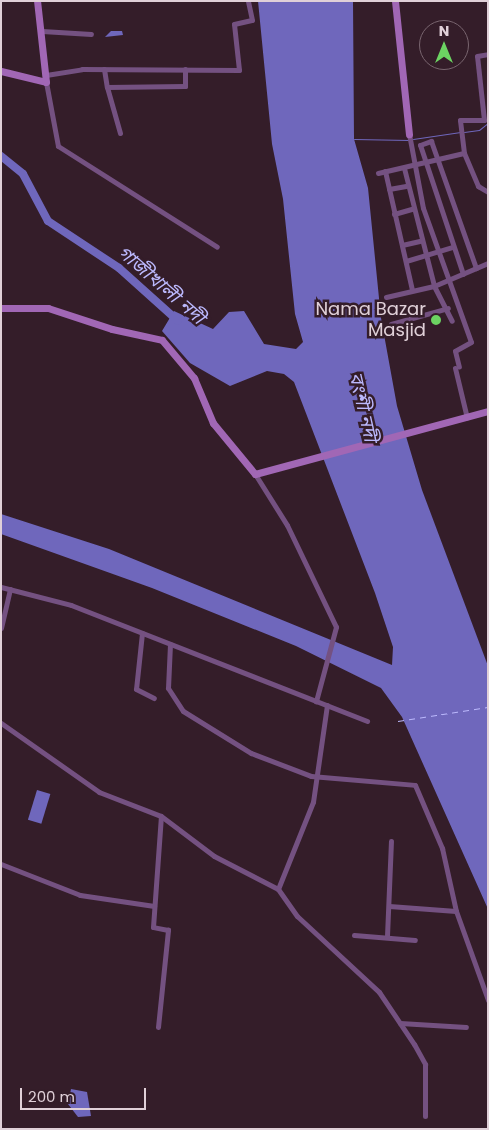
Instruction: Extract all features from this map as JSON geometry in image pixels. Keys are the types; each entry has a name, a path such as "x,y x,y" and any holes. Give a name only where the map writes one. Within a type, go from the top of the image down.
{"street":[{"path":"37,1 42,31 46,79 58,146 218,247"},
{"path":"1,71 46,79 104,69 238,70 234,24 252,20 248,1"},
{"path":"395,1 414,166 438,251 471,342 456,352 467,418"},
{"path":"42,31 91,34"},
{"path":"488,54 477,56 486,120 460,120 459,141 478,186 488,192"},
{"path":"104,69 120,133"},
{"path":"107,87 185,86 185,69"},
{"path":"463,274 452,247 420,145 431,142 476,268"},
{"path":"378,172 414,166 464,153"},
{"path":"404,168 406,186 434,286 448,308 452,321"},
{"path":"384,171 412,290"},
{"path":"389,189 406,186"},
{"path":"394,214 412,209"},
{"path":"402,245 420,241"},
{"path":"406,261 452,247"},
{"path":"386,297 434,286 488,263"},
{"path":"1,308 48,308 112,329 162,340 191,373 213,423 255,474 287,525 336,627 334,642 316,701"},
{"path":"391,324 448,308"},
{"path":"255,474 263,474 488,411"},
{"path":"1,587 71,605 367,722"},
{"path":"1,628 10,589"},
{"path":"142,633 136,689 154,698"},
{"path":"170,644 168,688 183,711 251,753 317,776 415,786 442,848 456,911 488,1000"},
{"path":"278,889 313,802 327,705"},
{"path":"1,723 99,792 161,816 207,852 278,889 297,916 379,992 400,1023 425,1064 425,1116"},
{"path":"158,1027 168,930 153,927 161,816"},
{"path":"387,936 391,841"},
{"path":"1,864 80,895 154,906"},
{"path":"389,906 456,911"},
{"path":"354,935 387,936 415,940"},
{"path":"400,1023 466,1027"}],"water":[{"name":"বংশী নদী","path":"258,1 353,1 354,139 368,188 381,318 397,406 422,490 488,666 488,909 402,717 381,688 296,646 152,588 1,534 1,514 109,549 392,665 393,647 375,593 294,382 284,374 267,371 230,386 190,363 162,331 174,311 213,329 229,312 244,311 264,344 296,349 303,342 295,314 283,199 272,144"},
{"path":"111,31 122,31 123,35 105,37"},
{"path":"37,790 50,794 41,824 28,820"},
{"path":"71,1089 87,1092 91,1116 78,1117 68,1104"}],"waterway":[{"path":"464,132 479,130 488,123"},
{"path":"413,139 460,132"},
{"path":"354,139 409,140"},
{"name":"গাজীখালী নদী","path":"1,156 23,174 48,221 119,268 178,321"}],"ferry route":[{"path":"398,721 488,707"}],"place":[{"name":"Nama Bazar Masjid","path":"436,320"}]}
